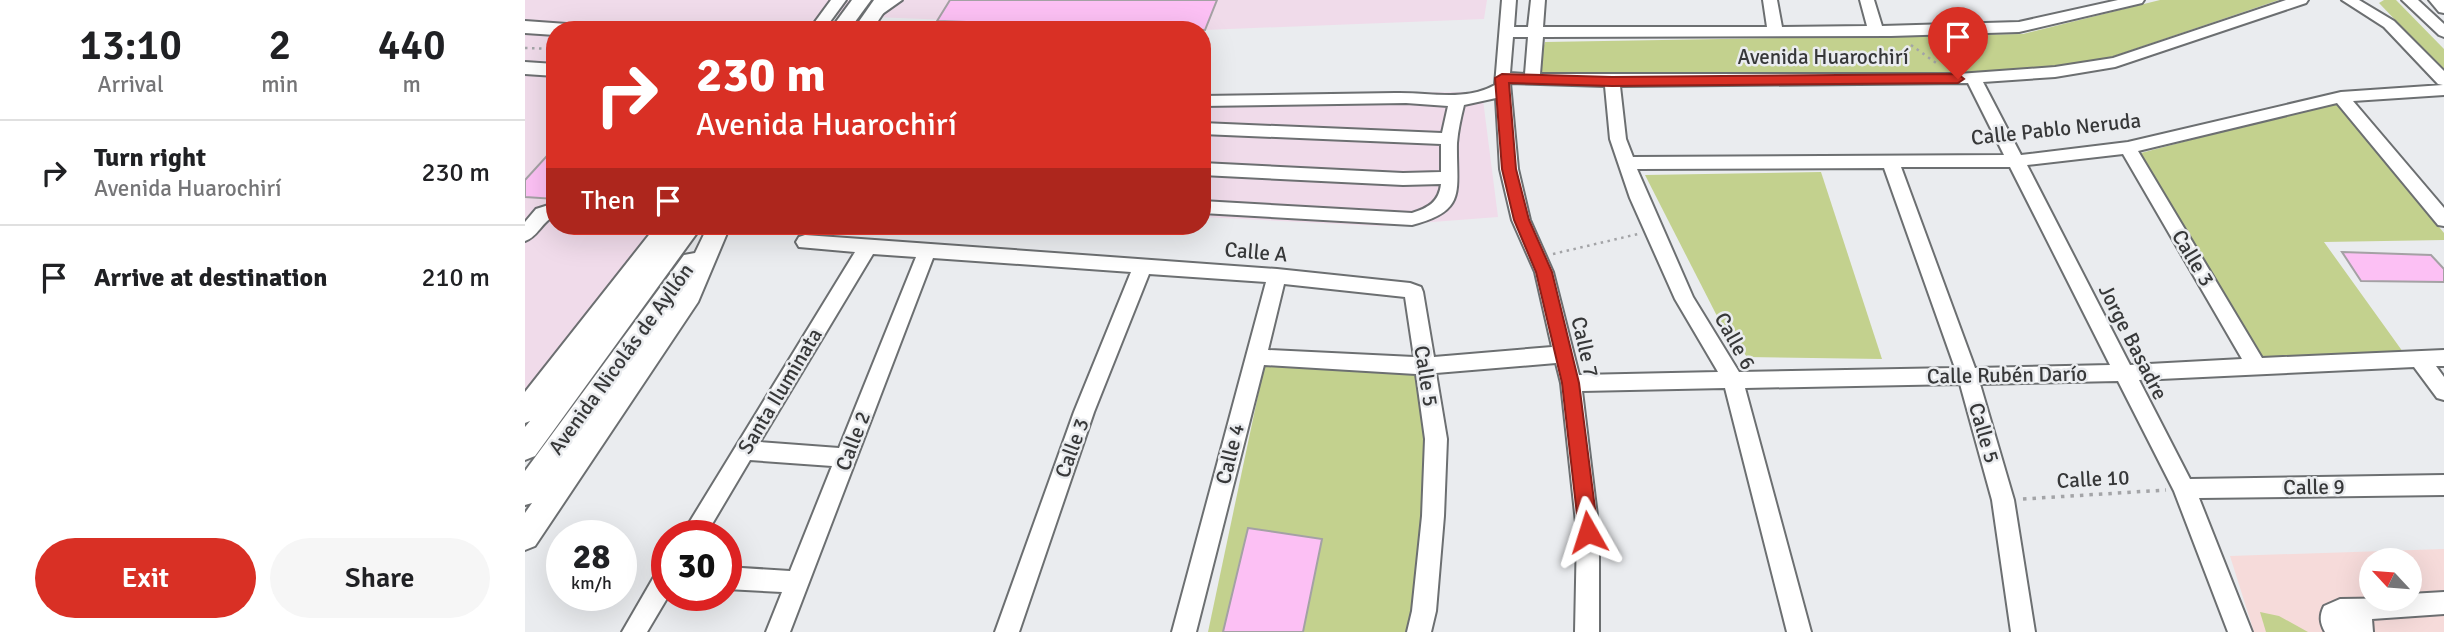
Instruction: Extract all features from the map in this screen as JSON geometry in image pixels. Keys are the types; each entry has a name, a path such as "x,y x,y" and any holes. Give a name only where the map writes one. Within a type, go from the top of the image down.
{"main road":[{"path":"854,21 870,11"},
{"path":"525,27 546,29"},
{"path":"525,68 546,69"},
{"name":"Avenida Nicolás de Ayllón","path":"525,412 661,235"},
{"name":"Avenida Nicolás de Ayllón","path":"525,448 684,235"},
{"name":"Avenida Nicolás de Ayllón","path":"528,484 711,235"},
{"path":"525,537 689,295 714,235"}],"street":[{"path":"823,21 839,0"},
{"path":"870,11 895,0"},
{"name":"Calle 7","path":"1509,0 1502,82 1509,169 1521,220 1544,272 1571,383 1588,532 1587,632"},
{"path":"1532,79 1538,0"},
{"path":"1770,0 1775,31"},
{"path":"1867,0 1884,31"},
{"name":"Avenida Huarochirí","path":"1506,32 1884,31 2030,26 2137,0"},
{"name":"Avenida Huarochirí","path":"1502,82 1532,79 1612,81 1965,78 2082,69 2115,62 2301,0"},
{"path":"2349,0 2389,24 2444,79"},
{"path":"2409,0 2444,32"},
{"path":"2436,0 2443,4"},
{"name":"Jorge Basadre","path":"1965,78 2015,161 2184,489 2240,632"},
{"name":"Calle 6","path":"1612,81 1618,139 1626,163 1685,299 1733,380 1799,632"},
{"path":"1211,101 1406,98 1457,101 1486,96 1502,82"},
{"name":"Calle Pablo Neruda","path":"1626,163 2015,161 2128,148 2341,97 2444,90"},
{"path":"2341,97 2444,220"},
{"path":"1211,208 1412,219 1425,217 1445,203 1450,192 1449,139 1457,101"},
{"path":"1211,128 1449,139"},
{"name":"Calle 3","path":"2128,148 2257,367"},
{"name":"Calle 5","path":"1891,162 1968,376 2003,500 2022,632"},
{"path":"1211,169 1403,179 1449,178"},
{"path":"525,234 546,212"},
{"name":"Calle A","path":"805,242 1277,276 1410,289"},
{"name":"Santa Iluminata","path":"702,520 868,247"},
{"name":"Calle 2","path":"778,632 927,251"},
{"name":"Calle 3","path":"1007,632 1084,412 1143,266"},
{"name":"Calle 4","path":"1184,632 1277,276"},
{"name":"Calle 5","path":"1410,289 1414,292 1436,439 1433,516 1424,611 1419,632"},
{"path":"1254,357 1425,366 1564,354"},
{"name":"Calle Rubén Darío","path":"1571,383 2123,373 2444,358"},
{"path":"2419,359 2444,392"},
{"path":"744,450 846,458"},
{"path":"528,484 563,481"},
{"name":"Calle 9","path":"2184,489 2444,485"},
{"path":"742,579 798,582"},
{"path":"634,632 651,603"},
{"path":"2340,632 2333,622 2332,614 2340,610 2444,603"},
{"path":"2354,609 2362,624 2361,632"}],"path":[{"path":"1884,31 1965,78"},
{"path":"525,48 546,49"},
{"path":"1537,257 1654,230"},
{"name":"Calle 10","path":"2003,500 2184,489"}],"shaded area":[{"path":"525,0 1487,0 1484,19 1211,30 1211,21 976,21 824,15 820,21 546,21 546,235 652,235 525,398"},
{"path":"1482,92 1498,217 1380,226 1211,217 1211,94"},
{"path":"2444,549 2444,632 2254,632 2230,556 2359,552 2359,611 2422,611 2422,550"}],"green space":[{"path":"2160,0 2279,0 2102,60 2042,69 1697,76 1537,72 1545,42 2023,34"},
{"path":"2396,0 2444,49 2444,71 2379,3"},
{"path":"2335,102 2444,233 2444,240 2324,242 2403,352 2261,358 2141,153"},
{"path":"1821,172 1882,359 1747,357 1717,316 1645,175"},
{"path":"1268,363 1417,370 1424,428 1424,525 1408,632 1208,632 1264,367"},
{"path":"2260,612 2279,616 2308,632 2266,632"}],"building":[{"path":"950,0 1217,0 1209,21 937,21"},
{"path":"546,157 546,198 525,197 525,180"},
{"path":"2342,252 2431,255 2444,269 2444,282 2361,281"},
{"path":"1248,528 1322,539 1303,632 1223,632"}],"route":[{"path":"1588,532 1571,383 1544,272 1521,220 1509,169 1502,78 1612,81 1958,79"}]}
